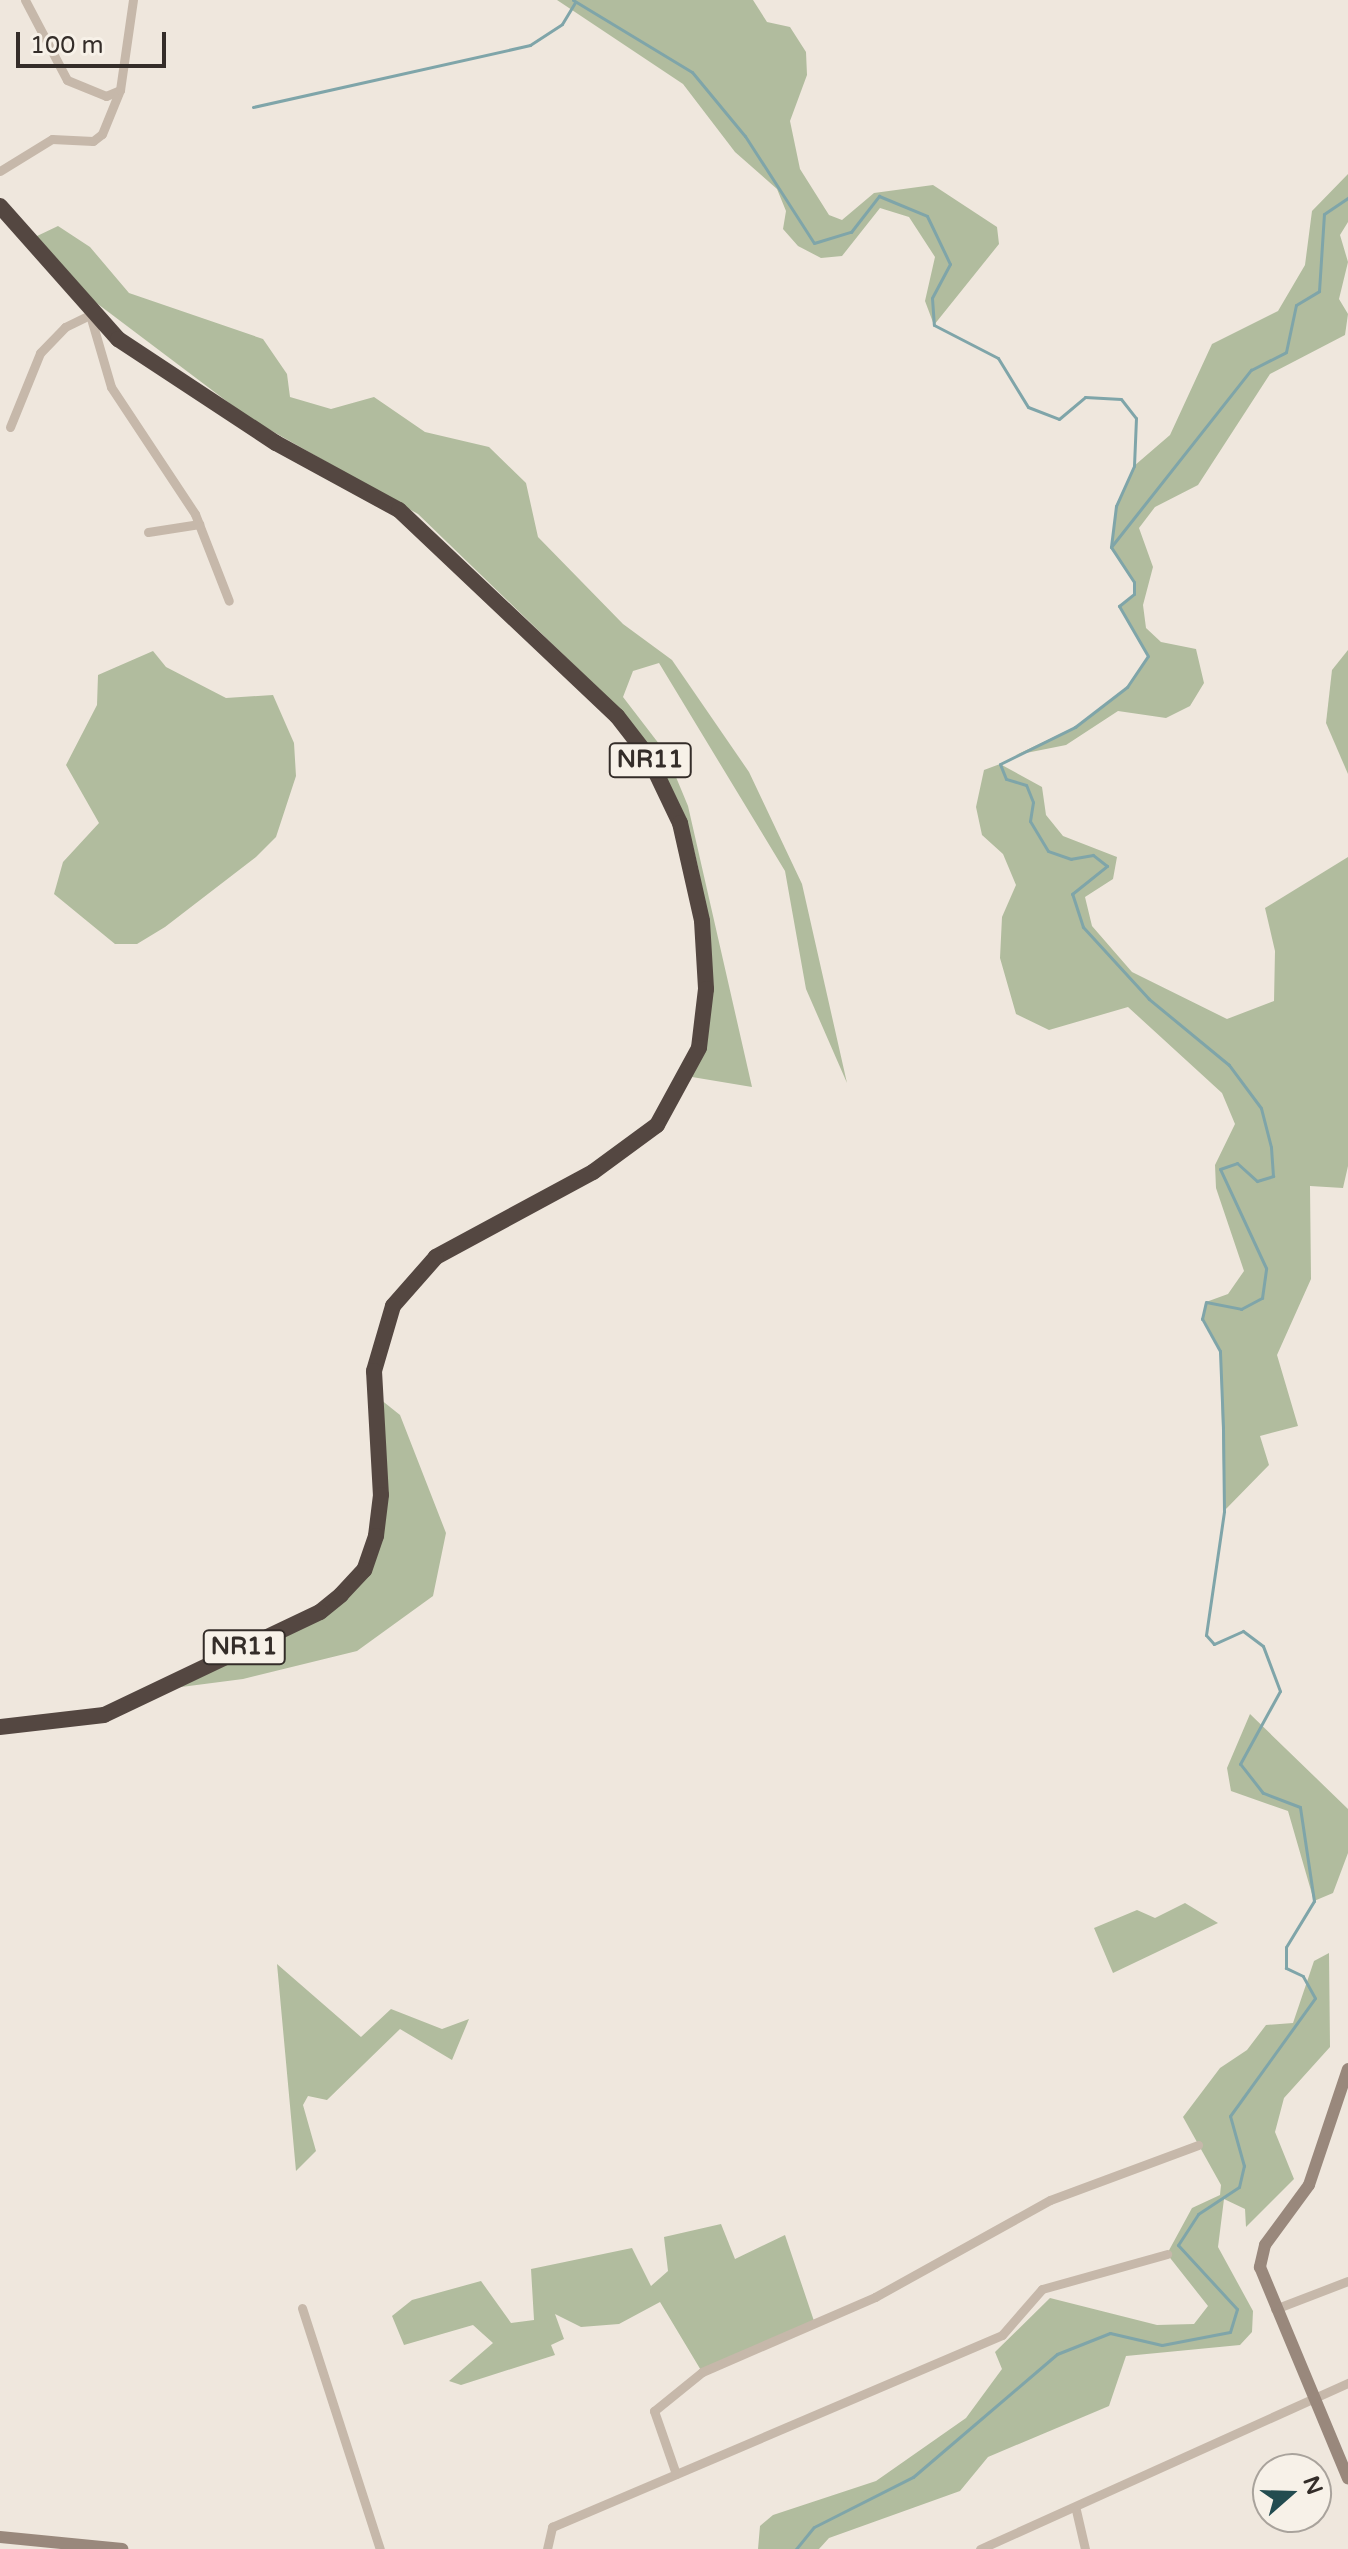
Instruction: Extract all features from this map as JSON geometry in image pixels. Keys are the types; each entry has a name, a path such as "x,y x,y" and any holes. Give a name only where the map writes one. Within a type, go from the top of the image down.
{"highway":[{"name":"NR11","path":"0,206 96,312 226,413 399,510 617,716 660,776 686,842 702,921 705,1013 686,1082 646,1136 436,1257 393,1306 374,1371 381,1495 376,1536 364,1570 341,1595 320,1612 104,1715 0,1727"}],"street":[{"path":"25,0 67,80 106,96 120,90"},
{"path":"0,171 52,139 93,141 114,115 133,0"},
{"path":"10,427 40,353 96,312 118,400 199,524 229,601"},
{"path":"148,532 199,524"},
{"path":"1348,2069 1309,2185 1260,2259 1275,2309 1348,2478"},
{"path":"676,2474 654,2411 702,2372 875,2297 1050,2200 1198,2145"},
{"path":"547,2549 552,2527 1002,2335 1055,2283 1112,2275 1167,2254"},
{"path":"1275,2309 1348,2281"},
{"path":"302,2308 380,2549"},
{"path":"980,2549 1076,2510 1348,2383"},
{"path":"1076,2510 1085,2549"},
{"path":"0,2537 122,2549"}],"green space":[{"path":"557,0 753,0 767,22 790,27 806,52 807,75 790,121 800,169 829,215 842,220 874,193 933,185 997,227 999,244 934,325 925,301 935,257 909,217 880,208 842,256 821,258 798,246 783,229 786,211 777,189 735,152 683,84"},
{"path":"1348,174 1348,222 1340,235 1348,262 1339,299 1348,314 1345,335 1270,374 1198,485 1155,507 1139,528 1153,567 1143,605 1146,628 1161,642 1196,649 1204,683 1190,706 1166,718 1118,711 1066,745 1016,755 1075,727 1127,687 1148,656 1119,606 1134,594 1134,582 1111,547 1116,506 1134,466 1170,435 1212,344 1278,311 1305,265 1312,211"},
{"path":"58,226 90,247 129,293 263,339 287,374 290,397 331,409 374,397 425,432 489,447 526,483 538,537 623,624 672,660 749,772 802,884 847,1083 806,989 785,871 659,663 633,671 623,697 666,753 688,806 752,1087 692,1077 708,957 699,871 692,842 601,691 418,514 249,418 62,277 35,237"},
{"path":"1348,650 1348,774 1326,723 1332,670"},
{"path":"153,651 166,667 226,698 273,695 294,743 296,776 276,837 256,857 165,927 137,944 115,944 54,894 63,862 99,823 66,765 97,705 98,675"},
{"path":"1000,764 1042,787 1046,815 1063,836 1117,857 1113,879 1085,897 1092,926 1132,972 1227,1019 1274,1001 1275,951 1265,908 1348,857 1348,1166 1343,1188 1310,1186 1311,1279 1277,1355 1298,1426 1260,1436 1269,1465 1224,1511 1220,1351 1202,1319 1206,1302 1228,1294 1244,1271 1216,1188 1215,1165 1235,1124 1222,1093 1128,1007 1049,1030 1016,1014 1000,958 1002,917 1016,885 1003,854 982,835 976,807 984,770"},
{"path":"370,1391 400,1415 446,1533 433,1596 357,1651 243,1679 158,1690 341,1595 376,1536"},
{"path":"1250,1714 1348,1809 1348,1853 1333,1893 1314,1901 1288,1811 1231,1791 1227,1768"},
{"path":"1185,1903 1218,1923 1113,1973 1094,1928 1137,1910 1155,1918"},
{"path":"1329,1953 1330,2047 1284,2098 1275,2132 1294,2179 1246,2227 1245,2209 1224,2199 1218,2247 1253,2311 1252,2332 1240,2345 1126,2356 1109,2406 988,2457 960,2491 829,2538 819,2549 758,2549 760,2526 773,2515 876,2481 966,2418 1002,2369 995,2352 1050,2298 1157,2325 1194,2324 1208,2306 1167,2254 1192,2208 1220,2195 1221,2185 1183,2117 1220,2068 1247,2050 1266,2025 1293,2023 1314,1961"},
{"path":"277,1964 361,2037 391,2009 442,2029 469,2019 452,2060 400,2029 327,2100 308,2096 303,2105 316,2151 296,2171"},
{"path":"721,2224 735,2259 785,2235 814,2321 702,2372 660,2302 619,2324 581,2327 555,2314 564,2339 551,2345 555,2355 461,2385 449,2381 493,2343 473,2325 404,2345 392,2316 412,2300 481,2281 511,2323 534,2320 531,2269 632,2248 651,2286 668,2271 664,2237"}],"waterway":[{"path":"573,0 692,72 745,136 814,243 851,232 879,196 927,216 950,264 932,298 934,325 998,358 1028,407 1059,419 1085,397 1121,399 1136,418 1134,466 1116,506 1111,547"},
{"path":"253,107 530,45 562,24 575,2"},
{"path":"796,2549 814,2527 913,2477 1057,2354 1110,2333 1162,2345 1230,2332 1237,2309 1178,2245 1198,2214 1239,2187 1244,2166 1230,2116 1315,1998 1303,1976 1286,1968 1286,1947 1314,1901 1300,1807 1263,1793 1240,1764 1280,1691 1263,1646 1243,1631 1214,1644 1206,1635 1224,1511 1223,1427 1220,1351 1202,1319 1206,1302 1241,1309 1262,1298 1266,1268 1220,1169 1237,1163 1257,1181 1273,1176 1271,1147 1261,1108 1229,1065 1149,999 1083,927 1072,894 1107,866 1093,855 1071,859 1048,851 1030,821 1033,802 1026,785 1006,779 1000,764 1075,727 1127,687 1148,656 1119,606 1134,594 1134,582 1111,547 1251,370 1286,352 1296,305 1319,291 1324,214 1348,198"}]}
